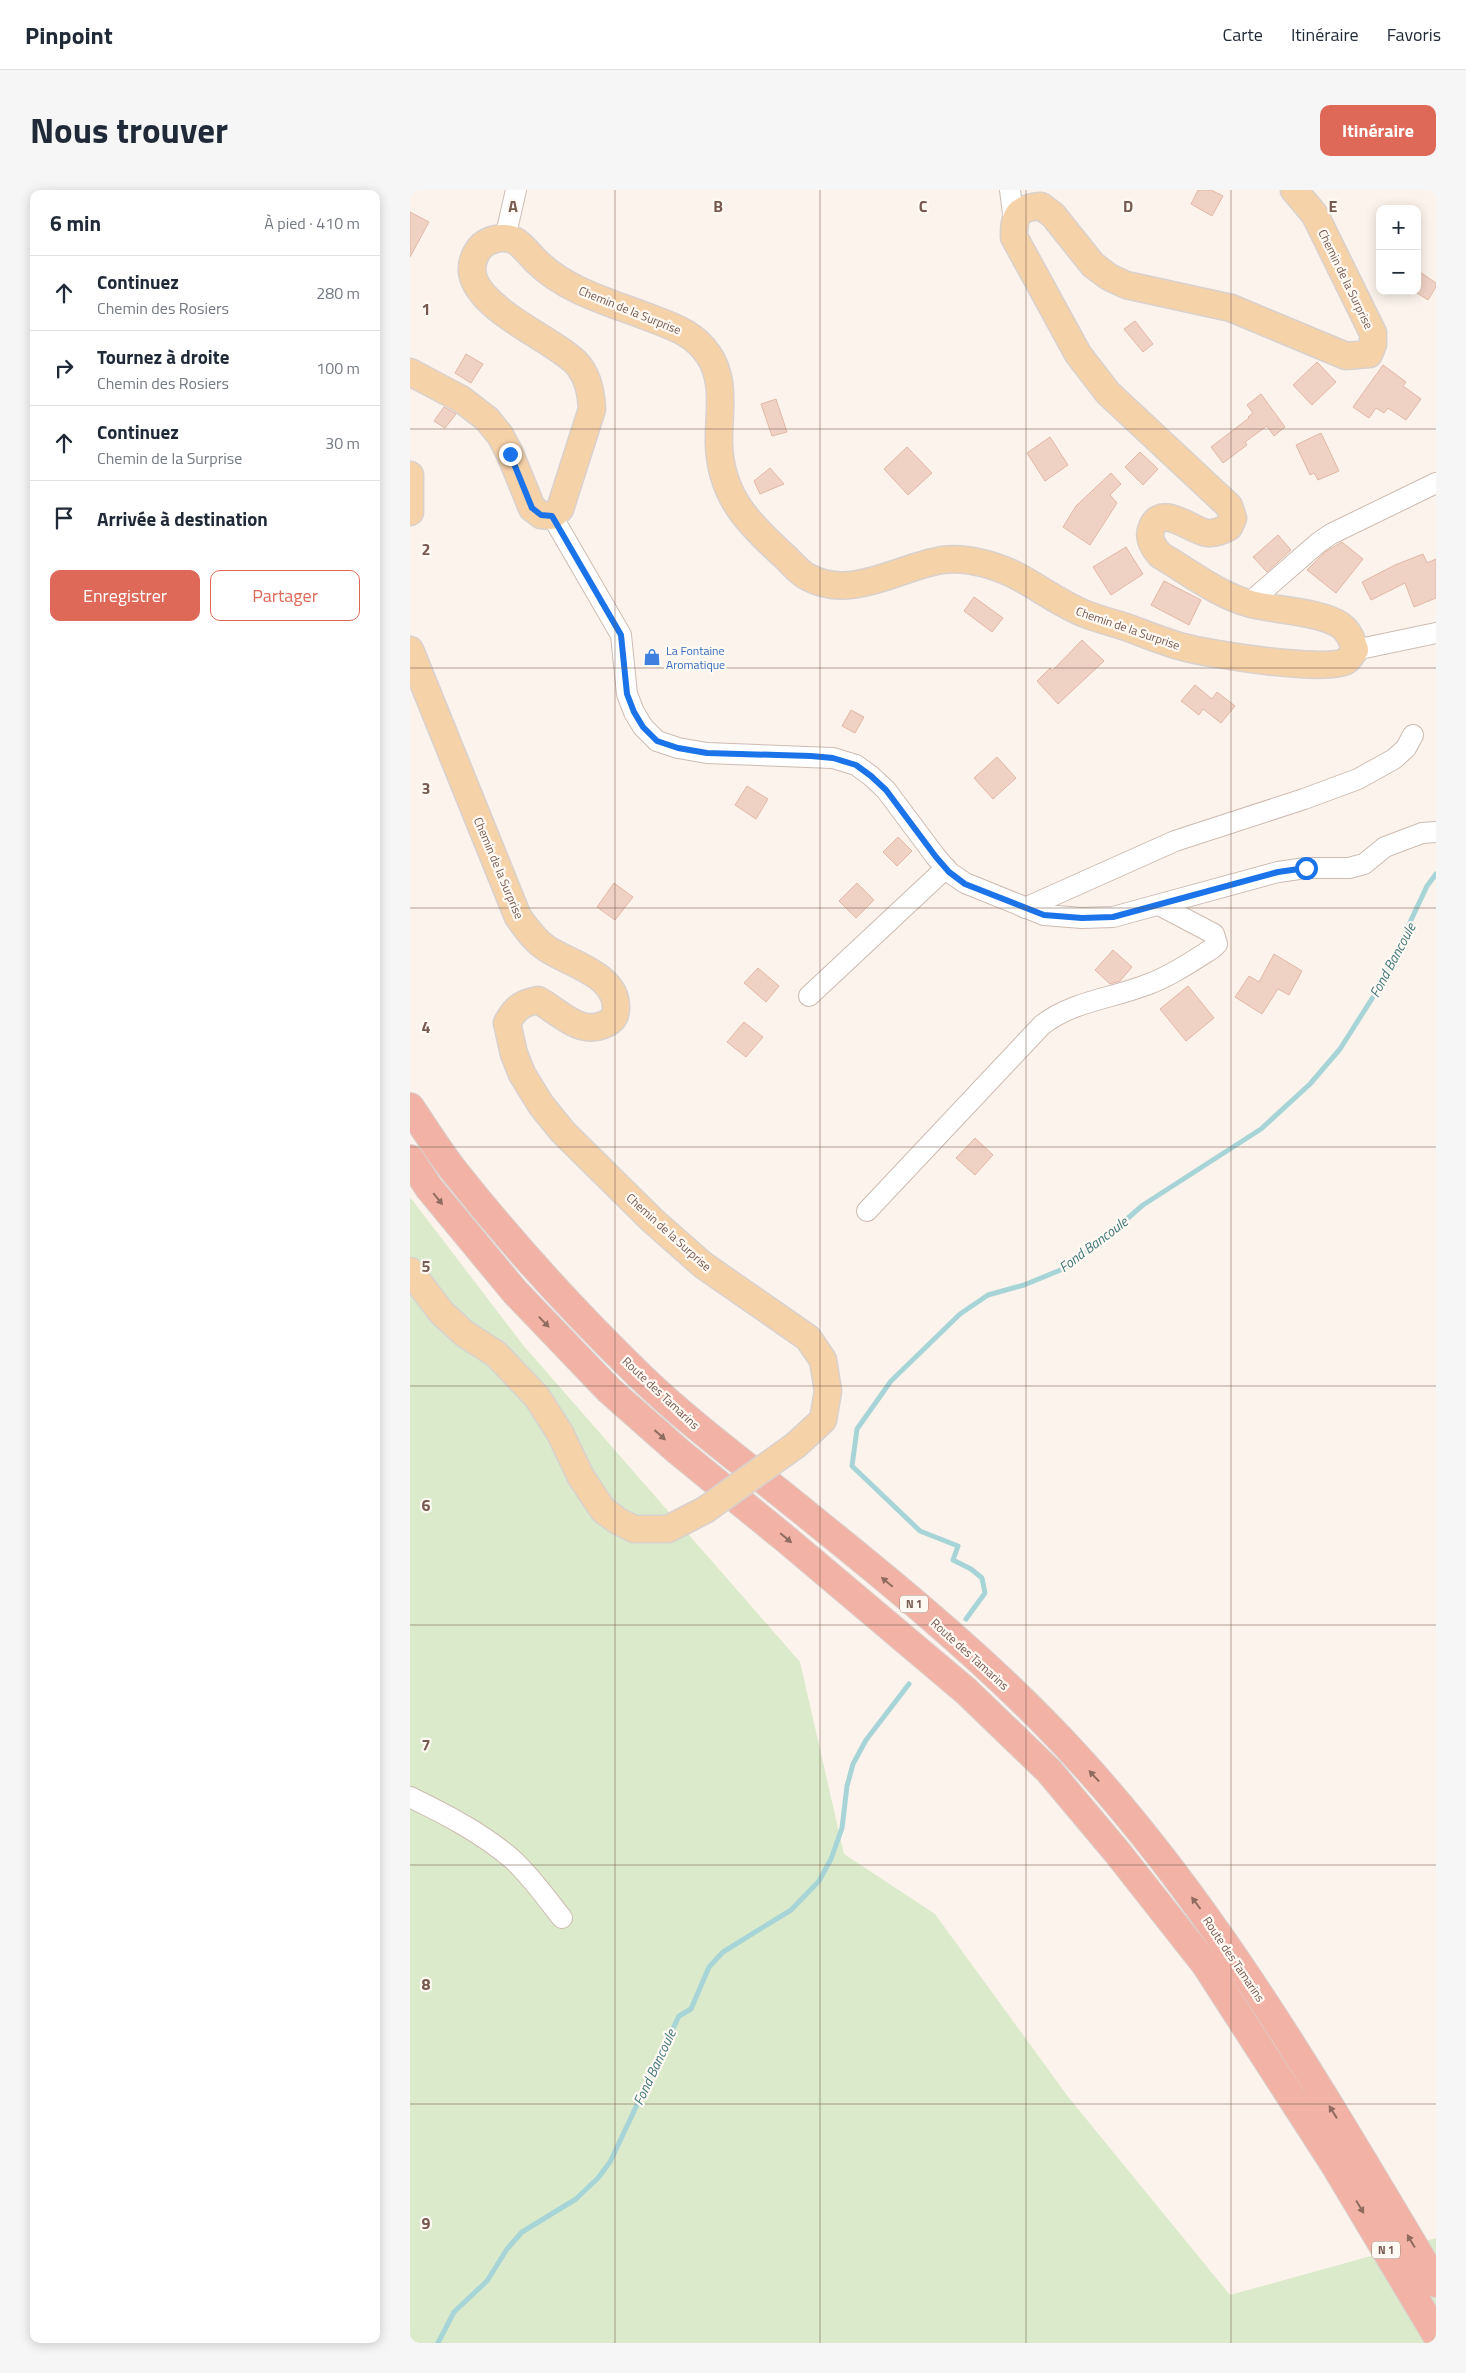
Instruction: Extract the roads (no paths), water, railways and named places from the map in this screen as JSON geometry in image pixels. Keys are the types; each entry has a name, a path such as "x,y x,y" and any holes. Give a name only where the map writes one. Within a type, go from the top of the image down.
{"highway":[{"name":"Route des Tamarins","path":"410,1107 453,1170 535,1266 642,1378 720,1446 807,1514 979,1659 1044,1722 1102,1785 1162,1858 1221,1937 1347,2159 1436,2334"},
{"name":"Route des Tamarins","path":"410,1159 429,1188 515,1292 610,1390 678,1451 787,1540 966,1692 1049,1771 1117,1852 1206,1964 1436,2283"}],"main road":[{"name":"Chemin de la Surprise","path":"1014,222 1019,212 1026,207 1041,206 1053,214 1093,265 1109,277 1126,285 1231,308 1346,356 1369,354 1373,344 1373,333 1315,215 1294,190"},
{"path":"1014,222 1014,237 1078,354 1108,393 1229,506 1233,518 1230,527 1219,532 1208,533 1168,517 1159,519 1152,525 1149,536 1153,547 1160,555 1218,590 1249,604 1323,618 1340,625 1351,636 1355,650"},
{"path":"410,372 461,399 487,419 500,435 510,454 532,508 541,515 552,516 560,509 592,410 592,394 588,379 566,353 492,305 480,291 473,271 476,253 492,240 504,238"},
{"name":"Chemin de la Surprise","path":"504,238 516,241 544,269 560,281 583,292 683,330 698,342 710,357 720,389 719,448 724,478 735,505 755,529 807,577 834,586 870,582 943,560 977,560 1012,574 1064,605 1183,647 1301,665 1326,666 1345,662 1355,650"},
{"path":"410,475 410,512"},
{"name":"Chemin de la Surprise","path":"410,650 518,917 531,936 548,950 587,968 599,978 612,993 616,1006 614,1016 609,1023 587,1029 576,1025 538,1000 523,1003 513,1012 507,1023 514,1054 522,1074 541,1105 563,1132 652,1220 703,1265 808,1338 823,1360 828,1391 823,1420 796,1445 705,1510 668,1529 634,1529 618,1521 604,1510 581,1477 560,1434 537,1397 496,1354 465,1334 442,1313 410,1270"}],"street":[{"path":"504,238 516,190"},
{"path":"1010,190 1014,222"},
{"path":"1249,604 1324,538 1436,483"},
{"path":"552,516 621,635 627,694 630,703 643,727 657,741 678,748 707,753 811,756 833,758 856,765 886,790 946,868 965,884 1044,915 1082,918 1113,917 1278,872 1306,868 1349,868 1364,864 1385,847 1422,833 1436,832"},
{"path":"1355,650 1436,633"},
{"path":"1025,908 1175,841 1304,799 1358,778 1394,759 1406,748 1413,735"},
{"path":"809,996 946,868"},
{"path":"867,1211 1042,1025 1055,1015 1072,1007 1146,985 1181,968 1217,944 1214,934 1159,905"},
{"path":"410,1797 452,1818 511,1858 530,1878 562,1918"}],"waterway":[{"name":"Fond Bancoule","path":"966,1619 985,1593 982,1578 971,1569 953,1560 958,1546 920,1531 852,1466 857,1429 891,1381 960,1314 988,1295 1024,1285 1063,1269 1113,1231 1143,1205 1261,1129 1310,1084 1340,1049 1380,986 1427,886 1436,874"},
{"name":"Fond Bancoule","path":"438,2343 454,2312 487,2281 507,2249 522,2232 576,2199 598,2178 610,2162 679,2016 691,2009 709,1967 723,1952 791,1910 819,1881 831,1859 842,1828 847,1786 853,1764 866,1740 909,1684"}],"place":[{"name":"La Fontaine Aromatique","path":"652,657"}]}
